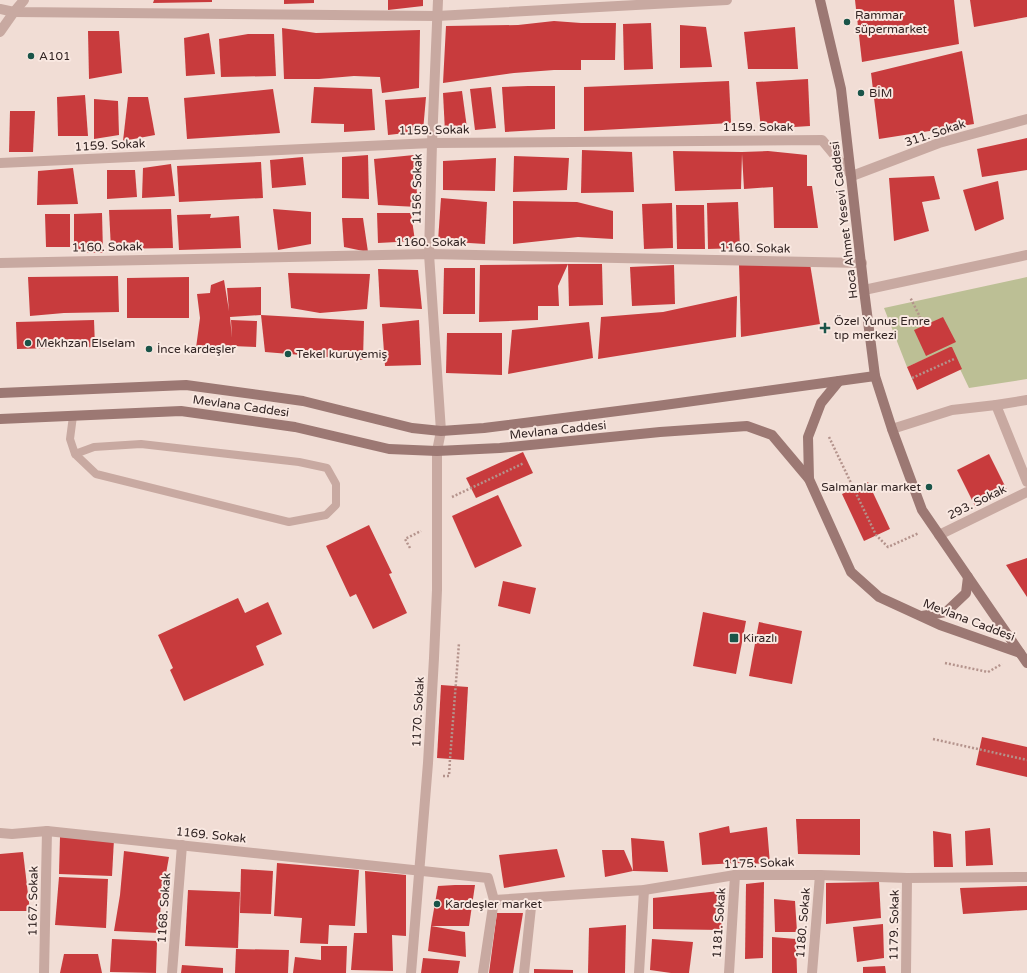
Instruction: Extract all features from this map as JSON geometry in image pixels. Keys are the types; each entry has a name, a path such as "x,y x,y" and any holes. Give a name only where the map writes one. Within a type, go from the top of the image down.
{"main road":[{"name":"Hoca Ahmet Yesevi Caddesi","path":"820,0 841,89 875,376 892,429 922,510 968,577 1024,652 1027,664"},
{"name":"Mevlana Caddesi","path":"0,393 186,385 303,401 412,428 441,431 484,428 875,376"},
{"path":"810,479 808,437 821,403 839,381"},
{"name":"Mevlana Caddesi","path":"0,419 181,411 295,427 389,449 437,451 500,448 660,432 747,426 772,435 810,479 851,572 879,596 940,625 1024,652"},
{"path":"922,616 946,612 966,593 968,577"}],"street":[{"path":"0,32 24,0"},
{"name":"1156. Sokak","path":"437,451 441,431 429,254 438,0"},
{"path":"0,9 14,12 437,16 727,0"},
{"name":"311. Sokak","path":"852,176 939,143 1027,119"},
{"name":"1159. Sokak","path":"0,163 432,142 822,140 852,176"},
{"name":"1160. Sokak","path":"0,262 429,254 862,264"},
{"path":"864,290 1027,255"},
{"path":"892,429 952,410 1027,400"},
{"path":"996,405 1027,482"},
{"name":"1170. Sokak","path":"411,973 428,763 437,590 437,451"},
{"name":"293. Sokak","path":"939,535 1027,492"},
{"name":"1169. Sokak","path":"0,833 12,834 47,830 488,878 494,900"},
{"name":"1167. Sokak","path":"44,973 47,830"},
{"name":"1168. Sokak","path":"172,973 182,845"},
{"name":"1175. Sokak","path":"494,900 644,890 735,875 820,875 907,878 1027,877"},
{"name":"1181. Sokak","path":"729,973 735,875"},
{"name":"1180. Sokak","path":"812,973 820,875"},
{"name":"1179. Sokak","path":"906,973 907,878"},
{"path":"639,973 644,890"},
{"path":"524,973 532,898"},
{"path":"483,973 494,900"}],"lane":[{"path":"73,416 70,439 75,454 96,474 289,522 326,515 336,505 336,484 327,468 299,462 141,444 94,447 75,454"}],"path":[{"path":"908,323 920,317 910,296"},
{"path":"912,378 954,359"},
{"path":"829,437 876,535 888,547 933,526"},
{"path":"450,498 527,461"},
{"path":"410,548 405,539 437,523"},
{"path":"450,759 459,643"},
{"path":"945,663 988,672 1024,652"},
{"path":"934,739 1027,760"}],"green space":[{"path":"1027,277 1027,379 969,388 950,348 907,367 884,308"}],"building":[{"path":"154,0 212,0 212,2 153,3"},
{"path":"284,0 314,0 314,3 284,4"},
{"path":"388,0 423,0 423,6 388,10"},
{"path":"855,0 954,0 959,44 862,62"},
{"path":"970,0 1027,0 1027,17 974,27"},
{"path":"554,21 616,23 615,60 581,60 581,70 554,70 514,73 443,83 446,26 518,25"},
{"path":"651,23 653,69 624,70 623,24"},
{"path":"680,25 706,27 712,67 680,68"},
{"path":"795,27 798,69 748,69 744,32"},
{"path":"282,28 316,33 420,30 419,88 382,93 380,77 354,76 319,79 284,79"},
{"path":"88,31 119,31 122,73 89,79"},
{"path":"209,33 215,74 186,76 184,38"},
{"path":"248,34 274,34 276,76 221,77 219,39"},
{"path":"962,51 974,124 879,139 871,73"},
{"path":"808,79 810,126 761,129 756,82"},
{"path":"729,81 731,123 584,131 584,87"},
{"path":"555,86 555,129 505,132 502,87"},
{"path":"314,87 372,89 375,130 344,132 344,124 311,123"},
{"path":"491,87 496,128 475,130 470,89"},
{"path":"273,89 280,133 187,139 184,98"},
{"path":"462,91 467,128 445,132 443,93"},
{"path":"85,95 88,136 58,136 57,97"},
{"path":"128,97 148,97 155,135 123,141"},
{"path":"426,97 423,131 388,135 385,100"},
{"path":"94,99 118,101 119,135 94,139"},
{"path":"10,111 35,111 33,152 9,152"},
{"path":"1027,138 1027,170 982,177 977,149"},
{"path":"582,150 632,152 634,192 581,193"},
{"path":"673,151 768,151 807,155 807,186 812,186 818,228 774,228 773,187 744,189 742,154 741,189 675,191"},
{"path":"368,155 369,199 342,198 342,157"},
{"path":"414,155 418,207 378,205 374,159"},
{"path":"514,156 569,158 567,190 513,192"},
{"path":"303,157 306,185 272,188 270,160"},
{"path":"496,158 495,191 443,190 443,161"},
{"path":"261,162 263,198 179,202 177,166"},
{"path":"171,164 175,196 142,198 143,168"},
{"path":"73,168 78,204 37,205 38,171"},
{"path":"107,170 135,170 137,197 107,199"},
{"path":"934,176 940,199 922,202 929,231 894,241 889,178"},
{"path":"998,181 1004,219 975,231 963,190"},
{"path":"441,198 487,202 485,244 438,241"},
{"path":"513,201 577,202 613,211 613,239 578,237 513,244"},
{"path":"738,202 740,248 708,249 707,203"},
{"path":"672,203 673,248 644,249 642,204"},
{"path":"676,205 704,205 705,249 677,249"},
{"path":"171,209 173,248 111,249 109,210"},
{"path":"273,209 311,212 311,244 278,250"},
{"path":"102,213 103,253 74,252 74,214"},
{"path":"377,213 411,213 415,241 378,243"},
{"path":"45,214 70,214 70,247 46,247"},
{"path":"211,214 210,218 239,216 241,248 179,250 177,215"},
{"path":"342,218 363,218 368,252 344,247"},
{"path":"568,264 602,264 603,305 569,306"},
{"path":"568,264 558,286 559,306 538,306 538,320 479,322 480,265"},
{"path":"739,264 810,264 820,324 741,337"},
{"path":"674,265 675,304 632,306 630,267"},
{"path":"444,268 475,268 475,314 443,314"},
{"path":"378,269 418,270 422,309 380,307"},
{"path":"288,273 370,274 367,309 320,313 291,308"},
{"path":"118,276 119,312 64,313 30,316 28,277"},
{"path":"189,277 189,318 127,318 127,278"},
{"path":"224,280 229,311 227,288 261,287 261,315 230,317 232,338 231,320 257,321 256,347 232,346 196,348 200,318 197,294 210,293 211,285"},
{"path":"737,296 736,337 598,359 601,317 663,312"},
{"path":"261,315 364,321 363,360 265,352"},
{"path":"943,317 956,342 926,356 914,330"},
{"path":"94,320 95,347 17,349 16,322"},
{"path":"419,320 421,365 385,366 382,324"},
{"path":"589,322 593,358 508,374 512,330"},
{"path":"447,333 502,333 502,375 446,373"},
{"path":"952,347 962,369 917,390 907,367"},
{"path":"523,452 533,473 476,498 466,478"},
{"path":"989,454 1008,492 976,508 957,470"},
{"path":"868,482 890,529 864,541 842,494"},
{"path":"498,495 522,546 475,568 452,516"},
{"path":"369,525 392,573 389,574 407,613 373,629 356,594 350,597 326,546"},
{"path":"1027,558 1027,597 1006,565"},
{"path":"503,581 536,588 530,614 498,606"},
{"path":"238,598 245,613 268,602 282,634 256,646 264,665 184,701 170,670 173,668 158,635"},
{"path":"703,612 746,621 736,674 693,666"},
{"path":"759,622 802,631 792,684 749,676"},
{"path":"441,685 468,687 464,760 437,758"},
{"path":"982,737 1027,747 1027,777 976,765"},
{"path":"796,819 860,819 860,855 798,854"},
{"path":"729,826 730,833 767,827 770,864 735,863 702,865 699,833"},
{"path":"990,828 993,865 966,866 965,831"},
{"path":"933,831 951,834 953,867 934,867"},
{"path":"60,837 114,839 112,876 59,874"},
{"path":"631,838 664,841 668,872 633,871"},
{"path":"557,849 565,877 504,888 499,855"},
{"path":"602,850 624,850 633,871 605,877"},
{"path":"124,851 169,857 161,901 159,933 114,931 120,895"},
{"path":"23,852 30,911 0,911 0,854"},
{"path":"277,863 359,870 355,926 329,925 328,944 300,943 302,918 274,916"},
{"path":"241,869 273,871 271,914 240,913"},
{"path":"365,871 406,875 406,936 392,935 393,971 351,970 354,933 367,933"},
{"path":"59,877 108,879 106,928 55,925"},
{"path":"764,882 763,958 745,959 746,884"},
{"path":"879,882 881,918 826,924 826,883"},
{"path":"475,885 469,926 431,926 438,886"},
{"path":"1027,886 1027,910 963,914 960,888"},
{"path":"188,890 240,892 238,948 185,946"},
{"path":"720,891 722,930 653,929 653,898"},
{"path":"774,899 795,901 797,932 775,932"},
{"path":"497,913 523,913 513,973 489,973"},
{"path":"883,924 884,958 857,962 853,927"},
{"path":"626,925 625,973 588,973 589,928"},
{"path":"431,926 465,932 466,957 428,951"},
{"path":"772,937 796,939 797,973 772,973"},
{"path":"112,939 157,941 156,973 110,972"},
{"path":"652,939 693,942 689,973 671,973 650,970"},
{"path":"321,946 347,946 346,973 293,973 295,957 321,960"},
{"path":"236,949 289,950 288,973 235,973"},
{"path":"64,954 98,954 102,973 60,973"},
{"path":"423,958 460,961 458,973 421,973"},
{"path":"182,965 223,968 223,973 181,973"},
{"path":"885,966 886,973 863,973 863,967"},
{"path":"534,969 573,970 573,973 534,973"}],"place":[{"name":"Rammar süpermarket","path":"847,22"},
{"name":"A101","path":"31,56"},
{"name":"BİM","path":"861,93"},
{"name":"Özel Yunus Emre tıp merkezi","path":"825,328"},
{"name":"Mekhzan Elselam","path":"28,343"},
{"name":"İnce kardeşler","path":"149,349"},
{"name":"Tekel kuruyemiş","path":"288,354"},
{"name":"Salmanlar market","path":"929,487"},
{"name":"Kirazlı","path":"734,638"},
{"name":"Kardeşler market","path":"437,904"}]}
